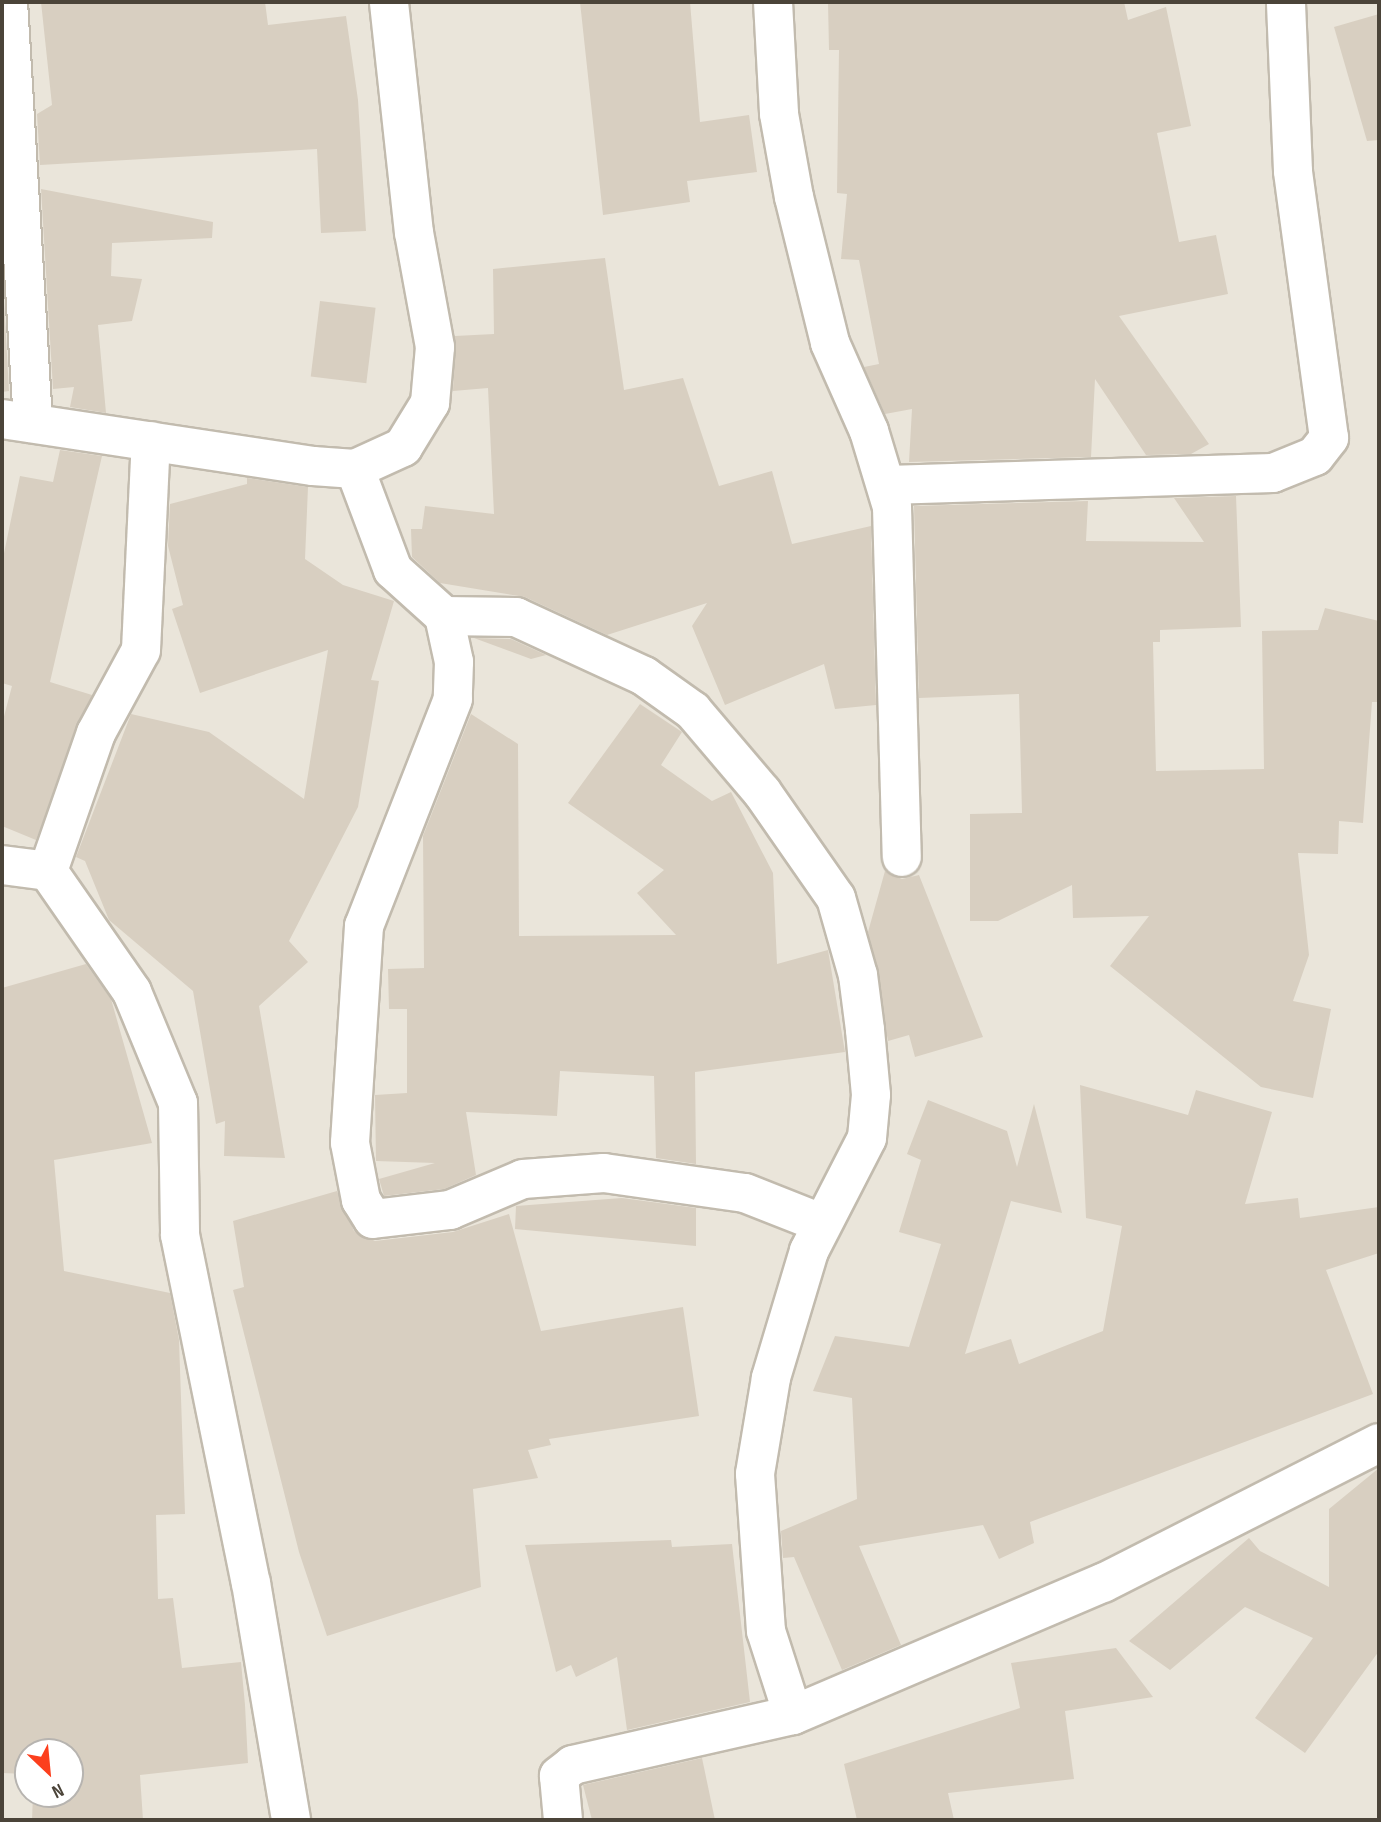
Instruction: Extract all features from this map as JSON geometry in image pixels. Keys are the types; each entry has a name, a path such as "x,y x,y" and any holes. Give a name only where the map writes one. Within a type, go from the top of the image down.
{"street":[{"path":"8,2 18,421 355,468 403,447 430,403 435,379 389,2"},
{"path":"773,2 779,114 794,197 830,343 888,485 902,857"},
{"path":"888,485 1273,473 1315,456 1329,438 1293,171 1286,2"},
{"path":"48,871 96,733 141,650 151,441"},
{"path":"355,468 393,570 444,616 454,662 453,699 364,926 350,1143 362,1200 373,1219 450,1210 523,1179 604,1173 745,1193 821,1223"},
{"path":"444,616 516,617 644,676 694,711 762,792 836,898 858,975 871,1095 857,1162 821,1223 774,1367 755,1474 766,1630 793,1716"},
{"path":"2,865 48,871 132,992 178,1103 180,1235 251,1583 291,1820"},
{"path":"563,1820 559,1776 573,1765 793,1716 1103,1583 1379,1443"}],"shaded area":[{"path":"2,2 1379,2 1379,1820 2,1820"}],"building":[{"path":"41,2 265,2 268,25 346,16 358,100 366,231 321,233 317,149 40,165 37,114 52,105"},
{"path":"580,2 690,2 700,122 749,115 757,172 687,181 690,202 603,215"},
{"path":"828,2 1124,2 1128,20 1166,7 1191,126 1157,133 1179,242 1216,235 1228,294 1119,316 1209,444 1191,454 1146,455 1095,379 1091,457 909,462 912,409 885,414 864,367 879,364 859,260 841,259 847,194 837,193 839,50 829,50"},
{"path":"1379,14 1379,140 1367,141 1334,27"},
{"path":"41,189 213,222 212,238 112,243 111,276 142,279 132,321 98,325 106,413 70,407 74,387 53,389"},
{"path":"605,258 624,390 683,378 719,486 772,471 792,544 871,526 876,705 835,709 824,664 725,705 692,626 707,603 607,635 525,597 440,583 412,557 411,529 422,529 425,506 494,514 488,388 453,391 455,336 494,334 493,269"},
{"path":"2,266 9,391 2,392"},
{"path":"320,301 376,308 366,383 311,376"},
{"path":"60,450 102,456 50,682 92,695 36,840 2,826 2,724 12,686 2,683 2,563 20,476 53,482"},
{"path":"247,478 308,487 305,559 343,585 394,601 371,680 379,681 358,807 289,941 308,962 259,1006 285,1158 224,1156 225,1121 216,1124 193,991 109,920 85,861 76,857 131,714 209,732 304,799 328,650 200,693 172,609 183,605 168,546 170,504 247,484"},
{"path":"1236,496 1241,627 1160,630 1160,642 1153,642 1156,771 1264,769 1262,631 1318,630 1325,608 1379,621 1379,702 1372,702 1363,823 1339,821 1338,854 1298,853 1309,955 1293,1001 1331,1009 1313,1098 1261,1087 1110,966 1149,916 1073,918 1072,885 998,921 970,921 970,814 1022,813 1019,694 919,698 914,506 1088,501 1086,541 1204,542 1174,498"},
{"path":"474,638 511,639 546,655 531,659"},
{"path":"640,704 682,732 661,765 712,801 731,792 773,873 777,964 828,950 845,1052 695,1072 696,1164 656,1158 654,1076 560,1071 557,1116 466,1112 476,1175 444,1189 384,1196 379,1179 435,1163 376,1161 375,1095 407,1093 407,1009 389,1009 388,969 424,968 423,836 471,714 518,744 519,936 676,935 637,893 664,870 568,803"},
{"path":"885,871 902,879 919,875 983,1037 915,1057 909,1035 888,1041 868,932"},
{"path":"86,964 111,999 152,1143 54,1160 64,1271 170,1293 179,1340 185,1514 156,1515 158,1599 173,1598 182,1668 241,1662 248,1763 140,1775 143,1820 32,1820 32,1808 84,1808 84,1738 14,1738 14,1773 2,1773 2,988"},
{"path":"1080,1085 1188,1115 1196,1090 1272,1112 1245,1204 1298,1198 1300,1218 1379,1207 1379,1253 1326,1270 1373,1394 1030,1522 1034,1543 999,1559 983,1525 859,1546 901,1645 842,1670 794,1557 783,1558 781,1531 857,1499 852,1398 813,1391 835,1336 909,1347 941,1244 899,1232 921,1160 907,1154 928,1100 1007,1131 1017,1167 1034,1104 1062,1213 1011,1201 965,1354 1011,1339 1019,1364 1103,1331 1122,1226 1086,1218"},
{"path":"337,1191 354,1231 375,1241 453,1232 509,1214 541,1331 683,1307 699,1416 549,1439 551,1445 528,1450 538,1478 473,1489 481,1587 327,1636 299,1552 233,1290 244,1287 233,1221"},
{"path":"622,1198 696,1208 696,1246 515,1229 516,1206"},
{"path":"1379,1468 1379,1651 1305,1753 1255,1718 1313,1638 1245,1607 1170,1670 1129,1641 1249,1538 1260,1551 1329,1587 1329,1509"},
{"path":"671,1540 672,1547 732,1544 750,1702 627,1730 617,1657 576,1677 571,1665 556,1672 525,1545"},
{"path":"1116,1648 1153,1697 1065,1711 1074,1779 948,1793 954,1820 857,1820 844,1764 1020,1708 1011,1663"},
{"path":"702,1758 715,1820 592,1820 583,1785"}]}
